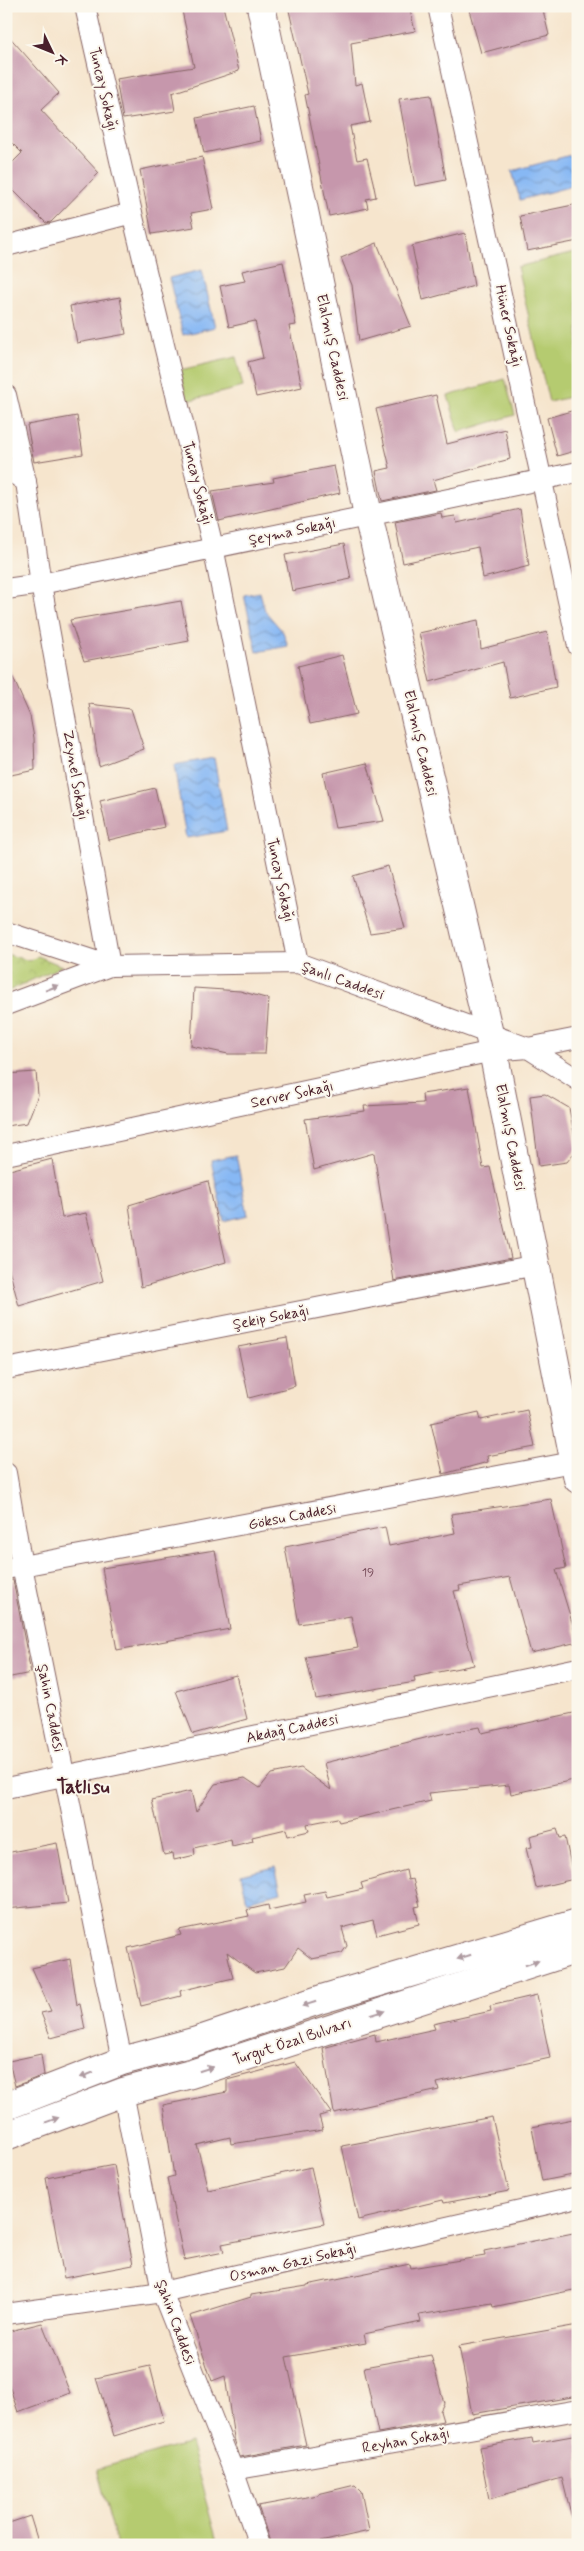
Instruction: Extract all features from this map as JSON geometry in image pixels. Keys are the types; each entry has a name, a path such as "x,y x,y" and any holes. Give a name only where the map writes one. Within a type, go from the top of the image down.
{"street":[{"name":"Tuncay Sokağı","path":"85,6 132,213 213,547 298,963"},
{"name":"Elalmış Caddesi","path":"261,6 368,515 491,1042 576,1467"},
{"name":"Hüner Sokağı","path":"438,6 578,646"},
{"path":"6,246 132,213"},
{"path":"6,395 26,482"},
{"path":"6,468 26,482"},
{"name":"Şeyma Sokağı","path":"6,589 41,584 578,472"},
{"name":"Zeynel Sokağı","path":"26,482 41,584 110,966"},
{"path":"6,932 110,966"},
{"name":"Şanlı Caddesi","path":"6,1005 110,966 298,963 491,1042 528,1048 578,1080"},
{"path":"528,1048 578,1038"},
{"name":"Server Sokağı","path":"6,1155 491,1042"},
{"name":"Şekip Sokağı","path":"6,1369 536,1265"},
{"name":"Göksu Caddesi","path":"14,1568 576,1467"},
{"name":"Şahin Caddesi","path":"6,1473 14,1568 64,1775 122,2061"},
{"name":"Akdağ Caddesi","path":"6,1788 578,1668"},
{"name":"Turgut Özal Bulvarı","path":"6,2106 122,2061 197,2041 322,2000 578,1922"},
{"name":"Turgut Özal Bulvarı","path":"6,2136 123,2092 191,2074 578,1948"},
{"name":"Şahin Caddesi","path":"123,2092 162,2292 234,2470 259,2545"},
{"name":"Osman Gazi Sokağı","path":"6,2314 162,2292 578,2197"},
{"name":"Reyhan Sokağı","path":"234,2470 578,2410"}],"green space":[{"path":"578,252 578,395 549,402 517,267"},
{"path":"236,357 243,387 187,401 180,370"},
{"path":"505,379 515,415 459,432 448,396"},
{"path":"6,954 30,961 38,956 62,966 6,992"},
{"path":"190,2443 218,2545 117,2545 97,2469"}],"water":[{"path":"578,153 578,170 572,172 576,185 520,200 512,171"},
{"path":"202,270 215,327 183,335 169,278"},
{"path":"260,592 265,611 283,632 288,646 257,652 244,595"},
{"path":"214,758 227,831 186,838 174,765"},
{"path":"236,1155 248,1215 224,1221 211,1160"},
{"path":"275,1867 281,1892 247,1901 241,1875"}],"building":[{"path":"181,6 223,6 239,71 172,93 175,111 123,119 116,79 194,67"},
{"path":"288,6 409,6 415,31 351,43 355,85 362,83 370,122 350,126 357,160 367,158 373,182 376,197 366,199 368,208 329,216 305,95 308,94"},
{"path":"468,6 542,6 549,35 481,53"},
{"path":"6,33 59,93 41,110 99,173 51,222 46,223 6,183 6,169 22,153 6,137"},
{"path":"431,95 446,180 415,186 399,99"},
{"path":"254,106 261,141 204,153 197,118"},
{"path":"202,157 213,209 191,213 194,227 152,234 140,170"},
{"path":"578,204 578,241 527,251 520,216"},
{"path":"465,233 474,286 423,300 412,246"},
{"path":"377,243 411,326 359,341 352,285 341,258"},
{"path":"283,262 296,325 289,326 302,387 256,397 248,362 263,358 255,321 229,327 220,286 245,281 242,271"},
{"path":"120,297 126,334 77,343 70,306"},
{"path":"436,395 447,444 505,429 510,459 433,480 436,490 382,501 376,471 390,468 376,409"},
{"path":"578,409 578,450 557,456 547,418"},
{"path":"77,416 83,454 34,462 27,425"},
{"path":"334,466 340,493 219,521 212,491 274,482 273,478"},
{"path":"520,509 529,566 483,578 478,547 403,563 395,522 441,513 442,518 455,516 457,523"},
{"path":"344,544 351,579 292,591 285,555"},
{"path":"181,601 189,641 84,661 70,620"},
{"path":"478,620 481,649 547,632 556,687 510,698 503,662 430,682 419,633"},
{"path":"342,655 357,714 310,724 298,666"},
{"path":"6,662 30,716 34,738 35,770 6,776"},
{"path":"89,704 131,709 144,749 99,766"},
{"path":"367,763 384,821 335,828 323,773"},
{"path":"155,788 164,827 109,840 100,801"},
{"path":"388,866 405,928 370,933 353,876"},
{"path":"194,988 240,991 269,999 265,1054 228,1054 191,1046"},
{"path":"36,1072 38,1095 27,1123 6,1126 6,1074"},
{"path":"469,1087 483,1168 490,1167 511,1258 394,1281 374,1153 314,1170 305,1119 365,1111 364,1106 423,1103 422,1094"},
{"path":"545,1094 569,1108 577,1149 567,1162 539,1166 530,1096"},
{"path":"52,1159 62,1218 86,1213 103,1281 19,1306 6,1258 6,1171"},
{"path":"208,1181 226,1262 141,1287 129,1205"},
{"path":"287,1338 295,1386 249,1398 238,1347"},
{"path":"527,1410 535,1447 487,1456 488,1462 443,1474 431,1423 479,1412 481,1420"},
{"path":"551,1499 566,1568 556,1570 578,1642 531,1653 510,1577 459,1586 460,1590 454,1591 474,1665 414,1677 415,1682 316,1699 306,1657 358,1648 351,1616 299,1624 285,1547 385,1527 389,1546 455,1533 451,1514"},
{"path":"215,1550 230,1629 117,1650 102,1568"},
{"path":"13,1580 31,1673 6,1678 6,1581"},
{"path":"236,1675 247,1719 193,1734 176,1691"},
{"path":"578,1712 578,1779 511,1794 509,1785 429,1793 431,1801 339,1822 337,1818 307,1824 309,1831 288,1836 286,1829 252,1837 253,1841 232,1846 231,1839 194,1848 195,1855 174,1860 173,1853 164,1855 152,1800 191,1791 196,1812 215,1784 245,1778 260,1788 271,1774 301,1768 331,1790 324,1763 441,1734 480,1727 482,1733"},
{"path":"557,1829 560,1838 565,1837 574,1879 536,1888 526,1848 532,1847 530,1836"},
{"path":"57,1843 68,1903 6,1909 6,1853"},
{"path":"406,1870 408,1880 413,1879 420,1906 415,1907 419,1924 377,1935 373,1920 342,1928 347,1946 342,1953 312,1959 298,1948 285,1967 255,1973 227,1952 233,1978 180,1991 181,1996 141,2006 128,1948 181,1935 179,1930 249,1916 247,1910 268,1905 269,1910 306,1902 304,1895 325,1891 327,1897 363,1889 361,1883"},
{"path":"70,1959 77,2005 80,2004 85,2029 51,2038 41,2013 51,2011 32,1968"},
{"path":"537,1995 550,2058 437,2083 439,2090 334,2113 323,2048 375,2034 376,2042 435,2029 433,2024 491,2011 490,2006"},
{"path":"41,2054 44,2075 15,2086 9,2061"},
{"path":"295,2062 331,2113 319,2116 323,2130 231,2144 230,2137 197,2145 208,2190 311,2167 324,2224 222,2244 224,2252 184,2260 167,2178 174,2176 163,2105 227,2092 227,2080"},
{"path":"492,2117 509,2191 444,2203 443,2200 358,2220 342,2146"},
{"path":"578,2118 578,2174 542,2181 532,2127"},
{"path":"114,2165 133,2265 64,2278 46,2178"},
{"path":"578,2232 578,2289 493,2307 492,2303 419,2315 421,2322 364,2334 366,2343 286,2357 306,2445 240,2457 234,2439 225,2376 212,2381 190,2316 251,2297 251,2295 307,2286 410,2264 411,2268 485,2256 484,2251"},
{"path":"42,2323 70,2393 18,2412 6,2376 6,2332"},
{"path":"578,2325 578,2396 472,2414 459,2346"},
{"path":"431,2355 444,2403 440,2411 443,2421 378,2433 364,2367"},
{"path":"150,2366 164,2421 114,2436 96,2378"},
{"path":"578,2435 578,2517 572,2518 562,2478 489,2499 479,2447 532,2438 533,2443"},
{"path":"355,2485 361,2491 369,2531 307,2545 271,2545 258,2506 318,2495"},
{"path":"30,2516 39,2545 6,2545 6,2524"}],"district":[{"name":"Tatlısu","path":"83,1786"}]}
